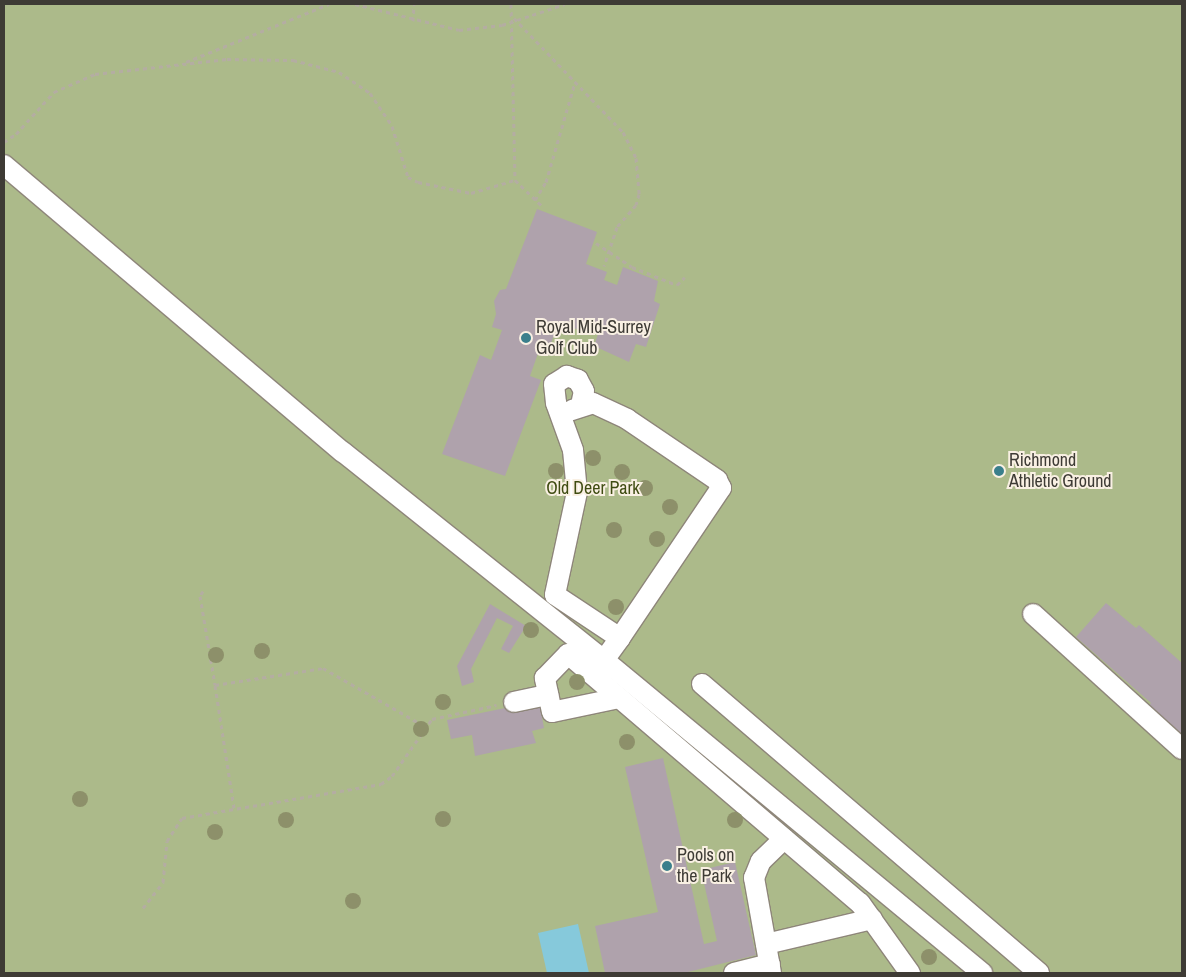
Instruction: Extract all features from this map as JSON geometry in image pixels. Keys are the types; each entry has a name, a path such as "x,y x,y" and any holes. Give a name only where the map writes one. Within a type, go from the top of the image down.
{"street":[{"path":"4,165 336,446 604,660 982,973"},
{"path":"581,405 584,391 578,380 567,376 560,379 553,393 573,450 577,492 555,595 620,638"},
{"path":"562,416 581,405 600,404 627,419 717,480 721,488 604,660"},
{"path":"1033,614 1182,749"},
{"path":"618,698 552,712 545,678 568,654 860,903 910,973"},
{"path":"702,684 1039,973"},
{"path":"514,702 548,695"},
{"path":"741,972 771,969 754,878 761,861 784,839"},
{"path":"766,944 872,919"}],"path":[{"path":"180,64 329,4"},
{"path":"355,4 413,21 460,30 502,25 514,18 565,4"},
{"path":"413,21 414,4"},
{"path":"511,4 514,18 515,180 542,206"},
{"path":"514,18 623,132 641,176 636,205 617,227 604,266"},
{"path":"4,142 66,84 95,74 263,57 339,72 356,81 381,106 392,126 408,177 418,182 471,193 515,180"},
{"path":"535,200 546,182 575,82"},
{"path":"596,243 632,267 677,284 685,277"},
{"path":"203,591 200,596 234,808"},
{"path":"215,685 323,668 426,727"},
{"path":"143,908 163,882 167,841 182,818 381,784 392,776 432,719 514,702"}],"green space":[{"name":"Old Deer Park","path":"4,4 1182,4 1182,973 4,973"}],"water":[{"path":"578,924 589,973 547,973 538,933"}],"building":[{"name":"Royal Mid-Surrey Golf Club","path":"537,209 597,232 586,264 607,272 604,280 617,285 623,267 658,281 654,301 660,304 646,347 636,344 629,362 594,346 600,328 588,323 585,332 559,323 549,348 541,345 530,376 541,380 505,476 442,454 480,355 491,360 502,330 492,327 496,314 494,301 500,290 506,289"},
{"path":"1106,603 1136,628 1139,625 1182,663 1182,735 1161,716 1157,720 1146,709 1151,703 1076,637"},
{"path":"490,604 526,626 509,653 501,649 513,626 497,618 471,669 474,682 462,686 457,666"},
{"path":"539,701 544,728 532,731 536,743 475,756 472,735 451,739 447,720"},
{"name":"Pools on the Park","path":"663,758 704,944 717,941 701,870 735,862 756,955 684,973 605,973 595,926 658,912 625,767"}],"place":[{"name":"Royal Mid-Surrey Golf Club","path":"526,338"},
{"name":"Richmond Athletic Ground","path":"999,471"},
{"name":"Pools on the Park","path":"667,866"}]}
